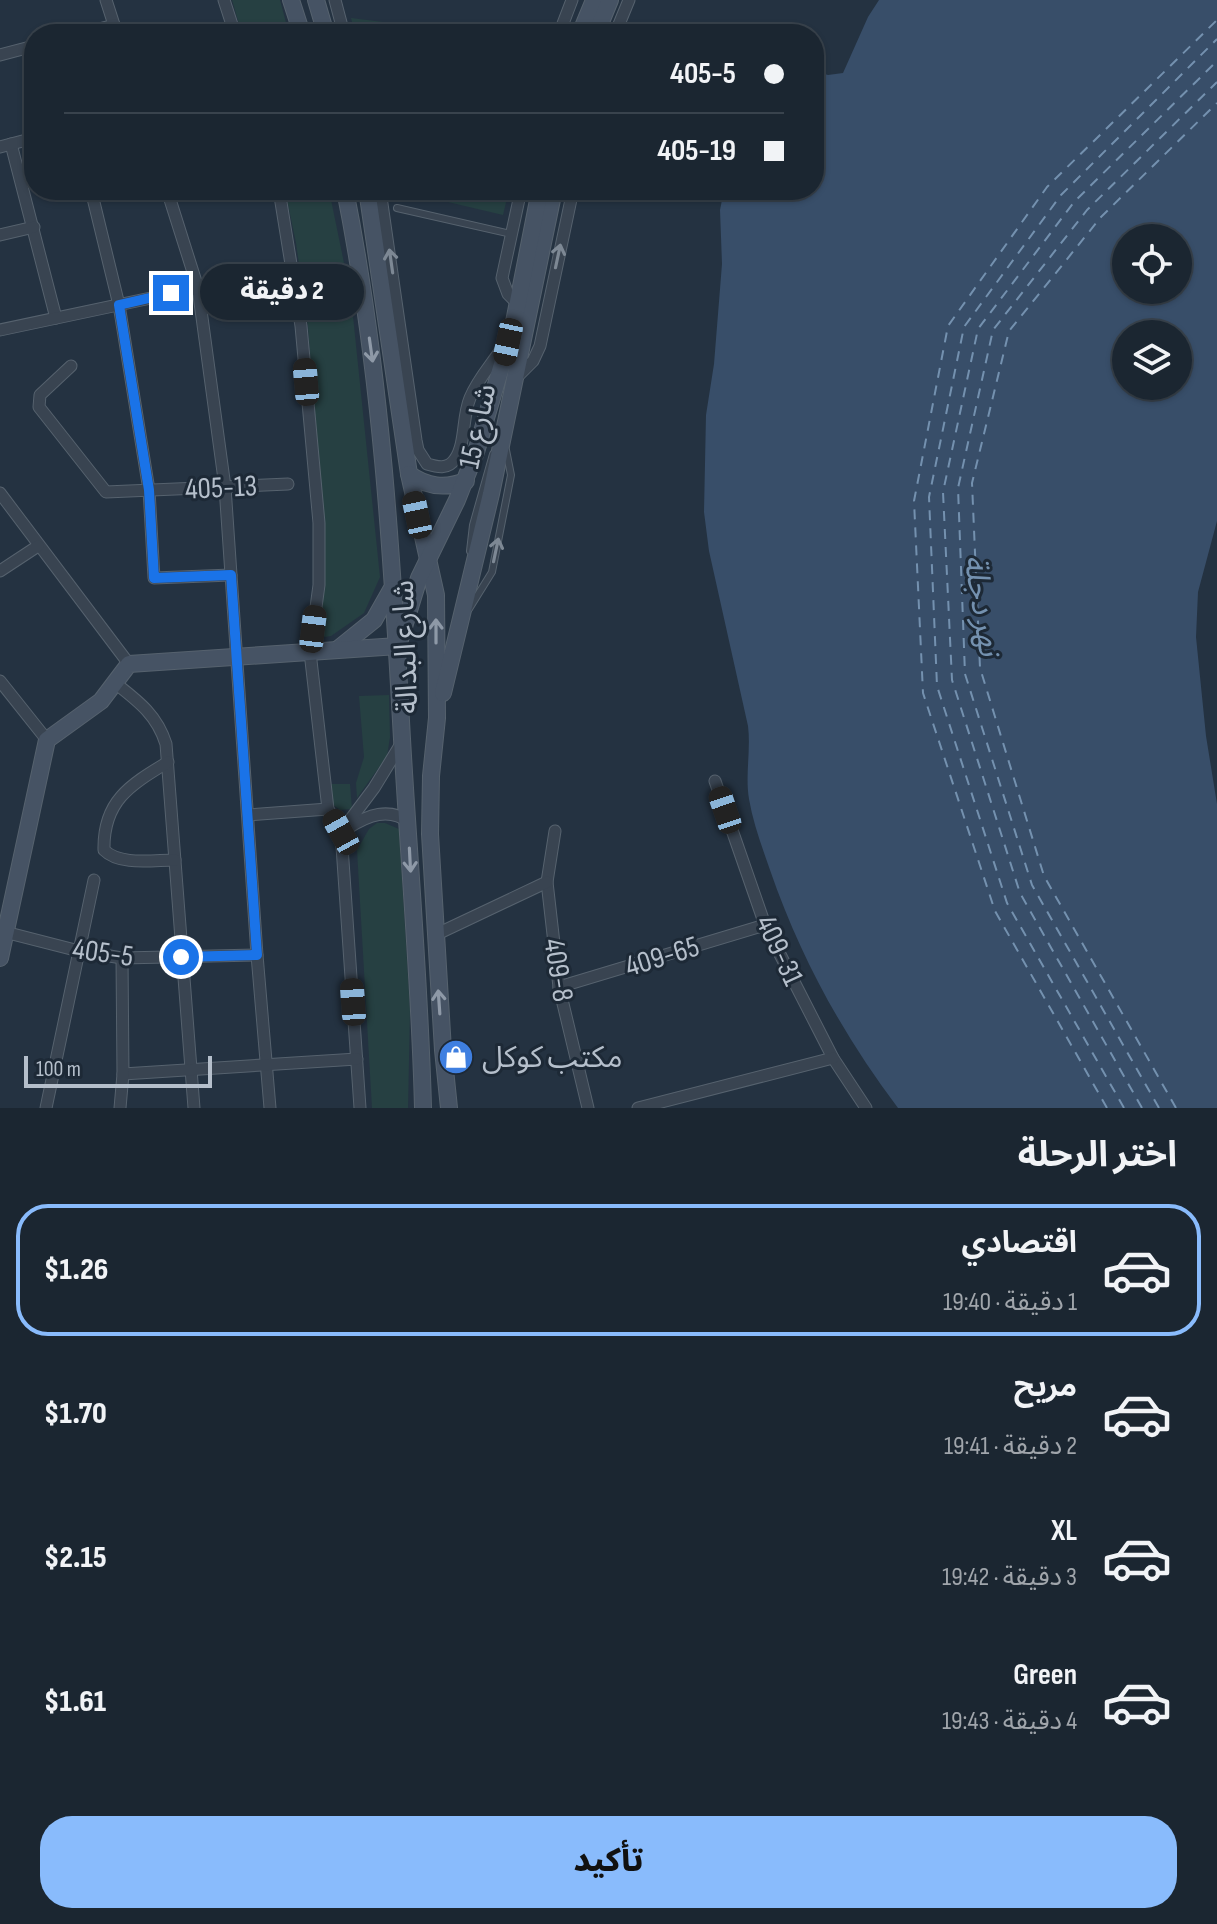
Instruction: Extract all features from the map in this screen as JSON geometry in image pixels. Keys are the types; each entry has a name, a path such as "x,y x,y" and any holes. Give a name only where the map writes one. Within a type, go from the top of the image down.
{"main road":[{"path":"291,0 299,24"},
{"path":"316,0 323,24"},
{"path":"584,24 594,0"},
{"path":"600,24 610,0"},
{"name":"شارع البدالة","path":"347,200 375,386 398,646 423,1108"},
{"name":"شارع البدالة","path":"368,200 409,474 436,595 437,718 430,805 435,935 449,1108"},
{"name":"شارع 15","path":"398,646 410,600 428,556 466,481 507,378 535,243 539,200"},
{"name":"شارع 15","path":"535,243 550,200"},
{"name":"شارع 15","path":"437,718 502,442 513,327 524,300"},
{"path":"409,474 436,486 466,481"},
{"path":"337,650 374,620 393,587"},
{"path":"0,958 3,931 47,740 93,708 129,664 398,646"}],"street":[{"path":"106,0 114,24"},
{"path":"224,0 232,24"},
{"path":"335,0 341,24"},
{"path":"563,24 572,0"},
{"path":"619,24 629,0"},
{"path":"0,55 24,49"},
{"path":"6,145 24,198"},
{"path":"25,200 56,318"},
{"path":"93,200 119,305 149,490 154,578 231,575"},
{"path":"170,200 198,288 225,487 270,1108"},
{"path":"281,200 301,326 319,523 319,585 310,652 328,809 341,832 360,1108"},
{"path":"381,200 416,440 427,464 449,466 456,458 468,402 513,327"},
{"path":"519,200 502,278 508,294 524,300 549,302"},
{"path":"507,378 527,368 537,354 571,200"},
{"path":"0,235 34,227"},
{"path":"0,330 198,288"},
{"name":"405-13","path":"71,366 40,395 39,407 106,492 288,484"},
{"path":"0,493 129,664"},
{"path":"0,571 38,546"},
{"path":"115,683 150,711 160,727 168,762 194,1108"},
{"path":"2,688 47,740"},
{"path":"341,832 403,742"},
{"path":"168,762 120,795 109,813 104,850 111,857 121,859 175,860"},
{"name":"409-31","path":"715,781 765,925 833,1058 866,1108"},
{"path":"248,815 328,809"},
{"path":"341,832 377,814 400,816 409,822"},
{"name":"409-8","path":"555,831 547,882 559,987 588,1108"},
{"path":"46,1108 94,880"},
{"path":"435,935 547,882"},
{"name":"409-65","path":"559,987 765,925"},
{"name":"405-5","path":"3,931 79,951 122,958 257,955"},
{"path":"120,1108 123,1074 122,958"},
{"path":"638,1108 833,1058"},
{"path":"123,1074 357,1059"}],"lane":[{"path":"397,208 511,234"},
{"path":"461,618 492,572 511,475 502,442"}],"green space":[{"path":"232,0 280,0 286,24 239,24"},
{"path":"351,18 399,24 352,24"},
{"path":"287,200 331,200 351,297 380,577 364,613 325,637 320,632 322,507 308,327"},
{"path":"439,200 507,200 503,215"},
{"path":"389,695 387,756 357,798 356,783 364,757 359,696"},
{"path":"330,784 350,784 352,809 340,810 332,804"},
{"path":"377,823 399,829 410,1010 408,1108 372,1108 357,850 369,829"}],"water":[{"name":"نهر دجلة","path":"879,0 1217,0 1217,521 1198,592 1196,637 1206,736 1217,804 1217,1108 898,1108 841,1024 809,964 782,902 751,808 748,726 709,551 704,512 706,415 714,364 722,264 722,200 824,200 824,74 843,73"}],"ferry route":[{"path":"1107,1108 995,911 923,693 914,501 948,326 1047,187 1217,20"},
{"path":"1124,1108 1007,903 937,686 929,497 964,327 1061,195 1217,39"},
{"path":"1142,1108 1020,893 952,680 943,492 978,329 1074,202 1217,61"},
{"path":"1159,1108 1032,885 965,674 958,488 993,330 1087,210 1217,82"},
{"path":"1176,1108 1044,876 980,668 972,483 1009,331 1101,217 1217,103"}],"place":[{"name":"مكتب كوكل","path":"456,1057"}],"route":[{"path":"171,293 119,305 149,490 154,578 231,575 257,955 181,957"}]}
